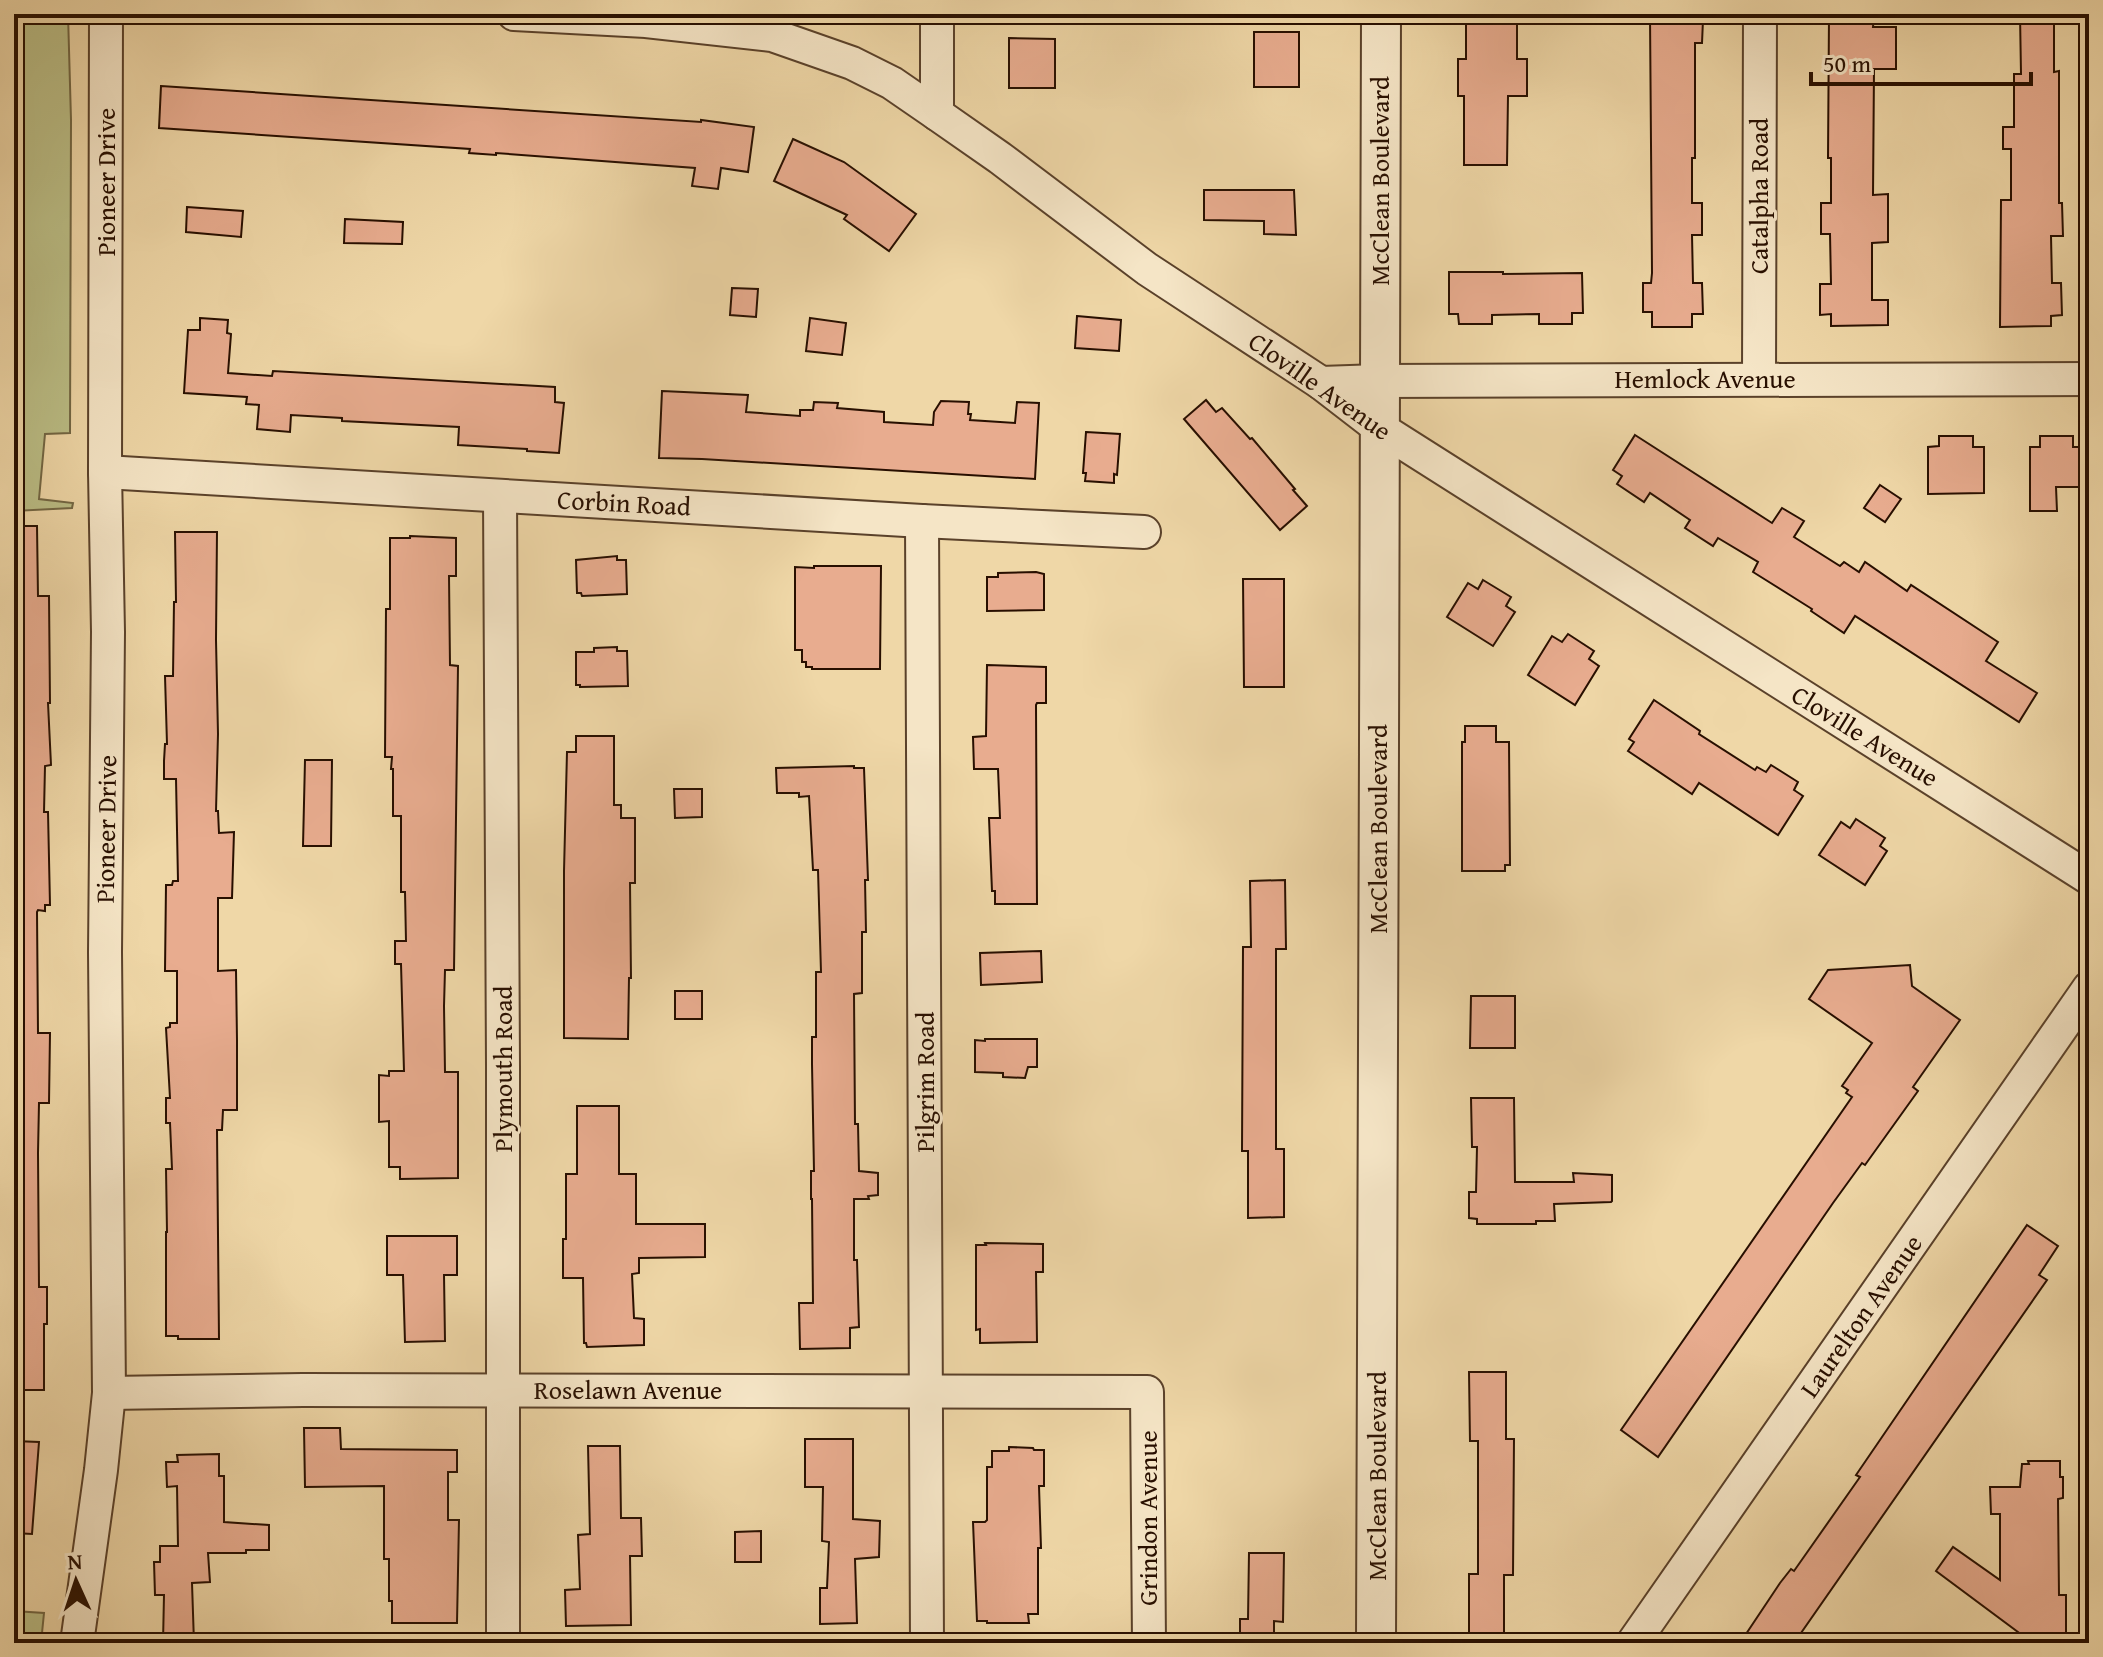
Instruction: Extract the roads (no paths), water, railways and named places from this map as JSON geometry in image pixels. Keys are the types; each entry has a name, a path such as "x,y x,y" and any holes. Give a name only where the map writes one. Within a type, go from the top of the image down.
{"street":[{"name":"Pioneer Drive","path":"77,1643 109,1393 105,967 108,632 105,472 106,14"},
{"name":"Cloville Avenue","path":"514,14 646,21 772,35 852,63 892,83 1000,158 1147,269 1321,383 1378,427 2089,878"},
{"path":"937,14 937,114"},
{"name":"McClean Boulevard","path":"1376,1643 1381,14"},
{"name":"Catalpha Road","path":"1759,379 1760,14"},
{"name":"Hemlock Avenue","path":"1321,383 2089,379"},
{"name":"Corbin Road","path":"105,472 1144,532"},
{"name":"Plymouth Road","path":"500,496 503,1643"},
{"name":"Pilgrim Road","path":"922,521 927,1643"},
{"name":"Laurelton Avenue","path":"1633,1643 2089,988"},
{"name":"Roselawn Avenue","path":"109,1393 303,1390 1147,1392"},
{"name":"Grindon Avenue","path":"1147,1392 1149,1643"}]}
